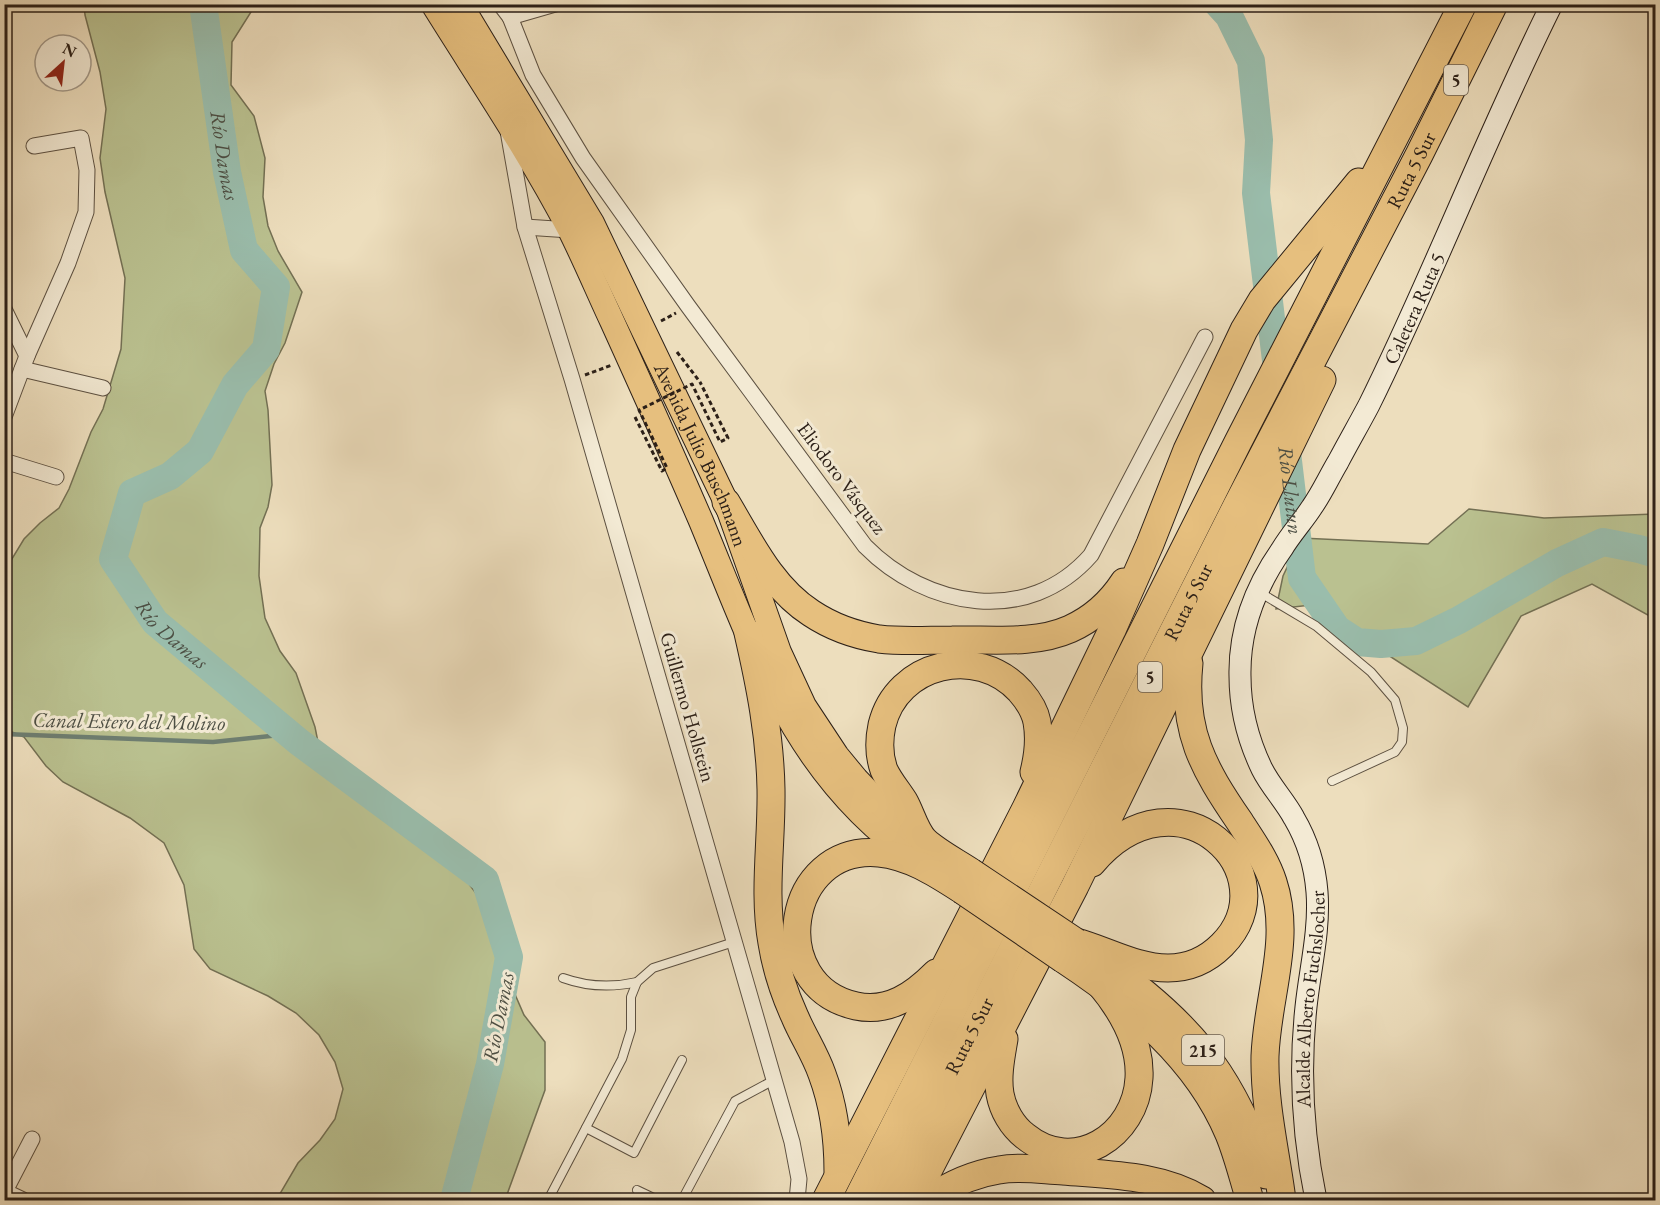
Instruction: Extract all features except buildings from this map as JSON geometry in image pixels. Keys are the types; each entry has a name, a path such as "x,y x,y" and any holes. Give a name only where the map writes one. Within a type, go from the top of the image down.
{"highway":[{"name":"Ruta 5 Sur","path":"857,1200 1463,4"},
{"name":"Ruta 5 Sur","path":"886,1200 1236,507 1419,155 1494,4"},
{"path":"832,1189 1026,808 1150,544 1187,450 1244,330 1262,300 1297,255 1389,147"},
{"path":"913,1200 1011,1012 1193,645 1351,318 1419,155"},
{"path":"726,502 771,576 796,602 819,618 844,630 899,641 1029,639 1062,632 1084,622 1110,601 1150,544"},
{"path":"748,633 760,683 770,761 771,818 767,896 772,945 785,993 828,1091 836,1131 832,1189"},
{"path":"1193,645 1187,682 1189,717 1198,749 1211,779 1265,862 1277,896 1280,913 1280,949 1267,1033 1265,1077 1282,1200"},
{"path":"924,840 884,769 881,756 881,731 889,706 904,686 914,678 938,667 965,664 992,670 1004,677 1024,696 1037,720 1039,746 1026,808"},
{"path":"952,953 936,974 912,994 887,1006 876,1008 850,1004 826,992 808,973 798,949 796,923 802,899 815,878 834,863 857,854 882,853 966,881 1070,951 1164,968 1183,967 1205,958 1227,941 1239,920 1244,899 1240,874 1229,853 1221,844 1193,826 1170,821 1147,824 1123,836 1097,858 1075,885"},
{"name":"Avenida Julio Buschmann","path":"924,840 966,881"},
{"name":"215","path":"1070,951 1099,983 1154,1029 1179,1055 1205,1090 1229,1134 1239,1159 1250,1200"},
{"name":"215","path":"1070,951 1164,1009 1211,1060 1237,1102 1249,1127 1274,1200"},
{"path":"1011,1012 1002,1050 999,1081 1002,1104 1007,1114 1022,1134 1040,1146 1068,1153 1092,1148 1112,1135 1127,1118 1136,1097 1139,1076 1137,1055 1125,1021 1099,983"},
{"path":"927,1200 970,1177 1017,1168 1116,1175 1163,1183 1202,1200"}],"main road":[{"name":"Avenida Julio Buschmann","path":"433,4 506,120 570,230 664,436 776,697 791,725 848,801 894,844 931,870"},
{"name":"Avenida Julio Buschmann","path":"460,4 592,223 726,502 779,652 804,706 825,740 856,779 892,815 924,840"}],"street":[{"name":"Eliodoro Vásquez","path":"500,4 510,17 533,75 583,158 688,306 865,546 891,570 922,587 959,598 992,601 1019,599 1046,591 1070,576 1091,555 1205,337"},
{"path":"510,17 555,4"},
{"name":"Caletera Ruta 5","path":"1256,595 1280,551 1314,505 1368,407 1420,297 1525,58 1552,4"},
{"name":"Guillermo Hollstein","path":"506,120 525,227 572,379 792,1142 800,1179 797,1200"},
{"path":"4,417 68,263 86,212 87,170 81,138 34,146"},
{"path":"525,227 570,230"},
{"path":"4,309 25,362"},
{"path":"25,362 104,388"},
{"path":"4,461 56,477"},
{"name":"Alcalde Alberto Fuchslocher","path":"1256,595 1245,627 1240,655 1240,684 1248,734 1263,771 1303,835 1314,870 1317,889 1317,926 1306,1006 1302,1081 1307,1145 1316,1200"},
{"path":"23,1200 5,1191 32,1139"}],"lane":[{"path":"1256,595 1316,626 1371,672 1395,700 1403,728 1402,742 1395,752 1332,782"},
{"path":"548,1200 622,1059 631,1030 631,996 637,982 653,968 734,942"},
{"path":"563,978 592,986 622,986 637,982"},
{"path":"586,1128 634,1154 682,1060"},
{"path":"682,1200 735,1101 774,1080"},
{"path":"637,1190 658,1200"}],"path":[{"path":"642,328 656,324 688,306"},
{"path":"572,379 613,364"},
{"path":"635,417 662,471 667,468 639,410 681,389 692,384 720,442 728,438 700,382"}],"green space":[{"path":"84,5 252,5 251,12 232,42 231,85 254,116 265,158 263,197 268,226 278,251 302,292 285,343 274,364 265,391 272,485 268,507 260,528 259,576 265,618 280,651 296,673 315,727 320,752 328,768 374,804 407,821 429,836 451,860 481,900 498,928 509,958 514,992 524,1015 545,1042 545,1090 505,1200 279,1200 278,1197 298,1163 320,1140 335,1119 343,1089 335,1062 319,1035 296,1013 268,996 210,969 194,949 184,885 164,843 130,818 63,782 46,766 24,737 5,729 4,606 10,562 24,539 59,508 69,489 91,432 103,409 121,349 125,278 105,192 100,158 106,109 93,45 93,33 90,33"},
{"path":"1469,509 1544,518 1655,514 1655,619 1592,584 1521,616 1468,707 1311,605 1276,609 1283,576 1301,538 1428,544"}],"waterway":[{"name":"Río Damas","path":"203,4 227,172 244,250 276,287 266,349 235,385 200,451 170,476 132,493 113,559 155,622 299,742 485,880 509,957 490,1064 454,1200"},
{"name":"Río Llutun","path":"1218,4 1229,16 1251,61 1259,140 1256,193 1302,578 1337,629 1357,642 1381,644 1416,641 1459,620 1557,563 1603,542 1656,554"},
{"name":"Canal Estero del Molino","path":"4,734 213,742 289,734"}]}
